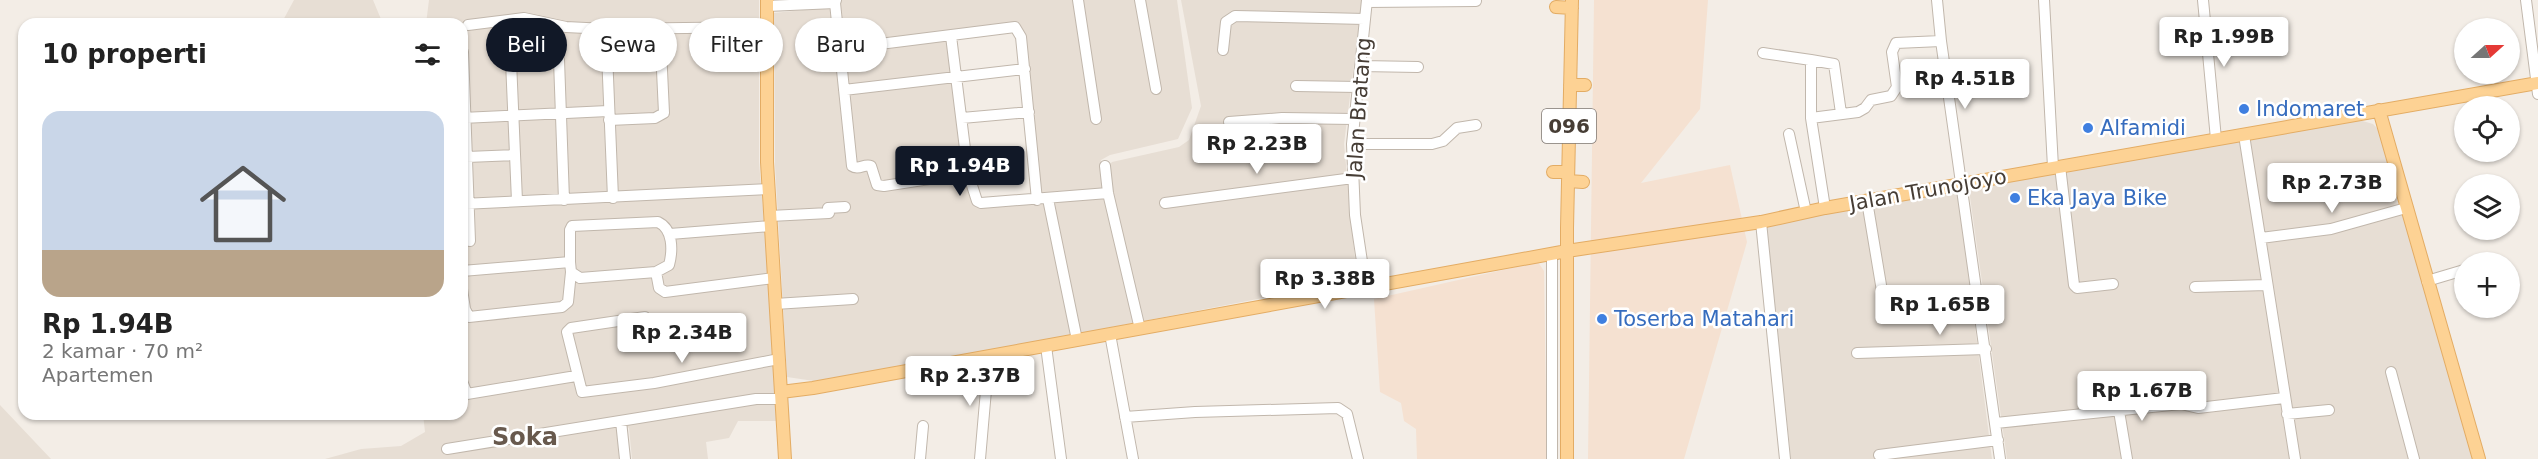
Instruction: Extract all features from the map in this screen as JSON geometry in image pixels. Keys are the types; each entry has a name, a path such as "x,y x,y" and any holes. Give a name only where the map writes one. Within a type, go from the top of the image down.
{"main road":[{"path":"766,18 767,3"},
{"path":"1556,8 1572,4"},
{"name":"096","path":"1567,459 1567,251 1572,4"},
{"path":"767,72 768,189 785,459"},
{"path":"1570,85 1586,86"},
{"name":"Jalan Trunojoyo","path":"781,395 1567,251 1761,222 1962,183 2379,110 2537,87"},
{"path":"2379,110 2479,459"},
{"path":"1553,172 1583,182"}],"street":[{"path":"1078,0 1096,119"},
{"path":"1140,0 1156,88"},
{"path":"1937,0 2000,459"},
{"path":"2044,0 2056,167 2074,285 2077,288 2113,284"},
{"path":"2203,0 2216,139"},
{"path":"2526,0 2537,87"},
{"path":"767,3 836,1 837,18"},
{"path":"1367,1 1476,1"},
{"name":"Jalan Bratang","path":"1366,288 1355,214 1352,144 1367,1"},
{"path":"1223,50 1226,22 1235,16 1365,19"},
{"path":"468,25 524,18 579,28"},
{"path":"887,43 1014,27 1022,37 1029,112 1043,199 1077,340"},
{"path":"951,36 968,172 974,197 981,203 1108,193"},
{"path":"1811,118 1861,111 1871,100 1894,93 1897,87 1892,52 1896,43 1941,41"},
{"path":"1763,53 1834,64 1841,113"},
{"path":"1811,60 1811,118 1825,208"},
{"path":"1361,66 1418,67"},
{"path":"844,90 1024,69"},
{"path":"511,72 517,201"},
{"path":"560,72 564,200"},
{"path":"607,72 613,198"},
{"path":"468,118 561,113 655,118 664,113 662,72"},
{"path":"842,72 850,164 854,168 872,166 878,184 884,186 968,172"},
{"path":"1296,86 1358,87"},
{"path":"962,118 1029,112"},
{"path":"1228,122 1282,118 1354,119"},
{"path":"1352,144 1432,144 1443,141 1457,128 1476,124"},
{"path":"1790,134 1806,212"},
{"path":"2244,135 2295,459"},
{"path":"468,157 514,155"},
{"path":"1105,166 1108,193 1140,329"},
{"path":"1165,203 1353,178"},
{"path":"468,204 768,189"},
{"path":"1867,201 1882,291"},
{"path":"670,234 829,213 828,208 845,207"},
{"path":"2261,238 2331,229 2406,208"},
{"path":"468,222 470,241"},
{"path":"468,271 570,267 580,278 656,272 669,265 670,234 666,226 658,222 572,226 570,230 570,267 568,302 562,307 470,317 468,314"},
{"path":"1761,222 1785,459"},
{"path":"1552,254 1552,459"},
{"path":"656,272 659,288 665,292 774,278"},
{"path":"2427,281 2454,273"},
{"path":"2195,287 2267,285"},
{"path":"775,304 853,299"},
{"path":"645,317 571,328 567,332 566,337 580,389 588,393 779,359"},
{"path":"1110,334 1133,459"},
{"path":"1046,346 1061,459"},
{"path":"1857,353 1986,349"},
{"path":"980,459 989,356"},
{"path":"2391,372 2414,459"},
{"path":"468,394 576,376"},
{"path":"447,449 781,395"},
{"path":"1996,423 2181,404 2198,408 2284,398"},
{"path":"1125,417 1195,412 1338,408 1347,414 1358,459"},
{"path":"2287,414 2329,410"},
{"path":"2119,411 2127,459"},
{"path":"621,421 625,459"},
{"path":"920,459 923,426"},
{"path":"1879,455 1998,440"}],"shaded area":[{"path":"294,0 373,0 380,18 284,18"},
{"path":"429,0 759,0 759,18 689,18 689,72 759,72 759,162 776,366 776,421 738,421 729,438 706,442 708,459 632,459 629,428 617,419 619,459 325,459 361,449 401,446 425,432 424,420 468,420 468,18 427,18"},
{"path":"842,0 1177,0 1192,108 1178,139 1110,155 1101,160 1104,190 1041,195 1020,27 950,34 959,149 969,195 973,204 1045,203 1072,336 814,381 787,377 775,165 774,72 783,72 783,18 774,18 774,13 832,7"},
{"path":"1181,0 1362,0 1344,144 1357,280 1081,333 1053,203 1105,196 1107,167 1112,162 1179,147 1189,140 1201,106"},
{"path":"1594,0 1708,0 1700,109 1641,183 1730,165 1747,242 1684,459 1588,459"},
{"path":"2359,120 2373,124 2379,130 2475,459 2299,459 2250,140"},
{"path":"2237,142 2242,143 2290,459 2007,459 1969,190"},
{"path":"1953,191 1958,194 1992,459 1791,459 1766,225"},
{"path":"1538,262 1544,271 1547,459 1417,459 1416,429 1404,421 1401,403 1380,392 1374,299"},
{"path":"0,405 51,459 0,459"}],"place":[{"name":"Indomaret","path":"2244,109"},
{"name":"Alfamidi","path":"2088,128"},
{"name":"Eka Jaya Bike","path":"2015,198"},
{"name":"Toserba Matahari","path":"1602,319"}],"district":[{"name":"Soka","path":"525,437"}]}
